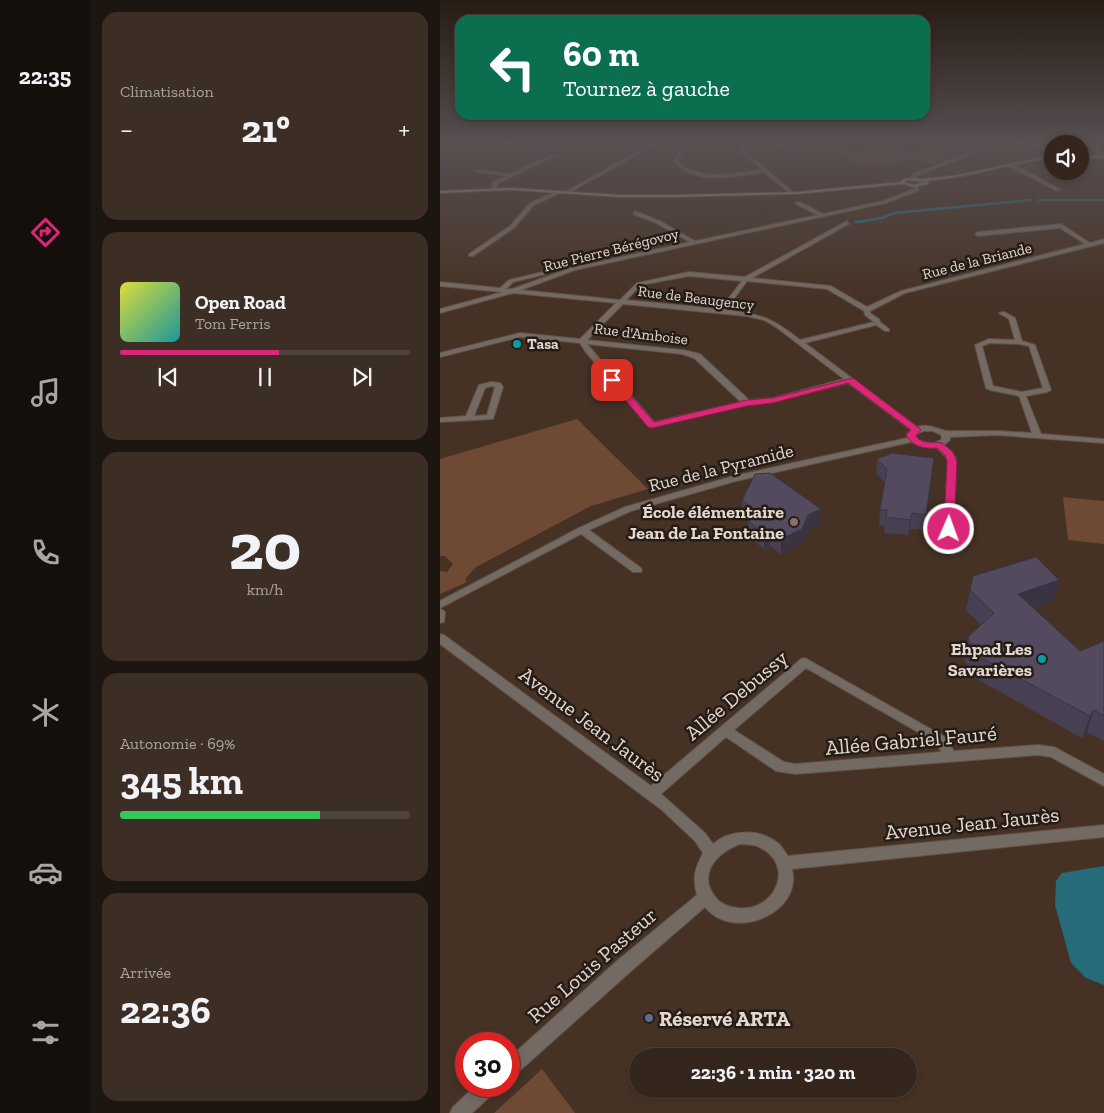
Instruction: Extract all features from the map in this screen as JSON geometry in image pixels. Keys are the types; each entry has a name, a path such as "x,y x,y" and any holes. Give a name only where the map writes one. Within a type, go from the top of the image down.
{"street":[{"path":"471,255 512,226 532,204 555,194"},
{"path":"602,194 639,196 743,194"},
{"name":"Rue Pierre Bérégovoy","path":"513,291 574,269 693,242 826,217 902,198 909,194"},
{"path":"798,203 826,217"},
{"path":"635,213 658,222 693,242"},
{"path":"721,312 746,279 847,223"},
{"path":"978,234 1061,226 1091,242"},
{"name":"Rue de la Briande","path":"867,310 903,292 1091,242 1104,241"},
{"path":"502,290 511,281 550,272"},
{"path":"850,380 773,400 747,403 652,425 587,350 582,341 639,284 689,274 829,287 867,310 867,314 888,330"},
{"path":"440,284 513,291"},
{"name":"Rue de Beaugency","path":"440,311 513,291 721,312 766,320 799,342 916,430"},
{"path":"1002,313 1012,318 1019,342"},
{"path":"799,342 877,323"},
{"name":"Rue d'Amboise","path":"440,355 520,335 691,353 747,403"},
{"path":"989,341 1019,342 1032,345 1047,390 1022,394 990,388 978,345 989,341"},
{"path":"440,420 469,419 490,417 499,387 497,385 491,384 482,387 469,419"},
{"path":"1022,394 1037,435"},
{"path":"933,428 946,436 946,441 939,445 922,445 912,440 911,434 916,430 933,428"},
{"path":"946,436 953,433 1037,435 1104,441"},
{"name":"Rue de la Pyramide","path":"440,605 582,530 628,509 698,487 912,440"},
{"path":"939,445 952,458 949,529"},
{"path":"582,530 637,570"},
{"path":"440,612 440,619"},
{"name":"Avenue Jean Jaurès","path":"440,638 651,794 687,825 712,852"},
{"name":"Allée Debussy","path":"651,794 805,662 941,740 950,756"},
{"name":"Allée Gabriel Fauré","path":"724,730 781,766 795,769 1038,750 1054,752 1104,781"},
{"name":"Avenue Jean Jaurès","path":"784,863 1104,831"},
{"path":"750,838 772,846 784,863 787,877 783,892 776,902 761,912 746,916 731,914 717,908 706,897 702,888 700,875 704,861 712,852 730,840 750,838"},
{"name":"Rue Louis Pasteur","path":"520,1059 624,966 706,897"},
{"path":"459,1113 477,1097"}],"shaded area":[{"path":"577,419 648,489 591,506 476,567 465,579 467,582 440,594 440,571 447,572 453,564 445,556 440,556 440,459"},
{"path":"1063,497 1104,501 1104,544 1068,540"},
{"path":"542,1069 575,1113 494,1113 511,1097 520,1097 520,1089"}],"water":[{"path":"1104,866 1104,985 1086,978 1071,963 1055,905 1056,881 1062,873"}],"building":[{"path":"892,453 934,458 926,515 912,513 910,520 886,517 887,510 880,510 887,469 877,459"},
{"path":"770,473 821,509 808,515 802,529 781,539 770,530 764,533 748,521 762,515 742,500 755,474"},
{"path":"1036,557 1059,580 1018,594 1080,651 1104,641 1104,716 1094,710 1090,716 974,654 968,637 994,613 970,590 973,576"}],"waterway":[{"path":"859,222 882,218 894,213 1031,200"},
{"path":"1039,200 1104,200"},
{"path":"859,222 865,221"}],"place":[{"name":"Tasa","path":"517,344"},
{"name":"École élémentaire Jean de La Fontaine","path":"794,522"},
{"name":"Ehpad Les Savarières","path":"1042,659"},
{"name":"Réservé ARTA","path":"649,1018"}],"route":[{"path":"612,380 652,425 747,403 773,400 850,380 916,430 911,435 915,442 928,446 939,445 952,458 949,529"}]}
